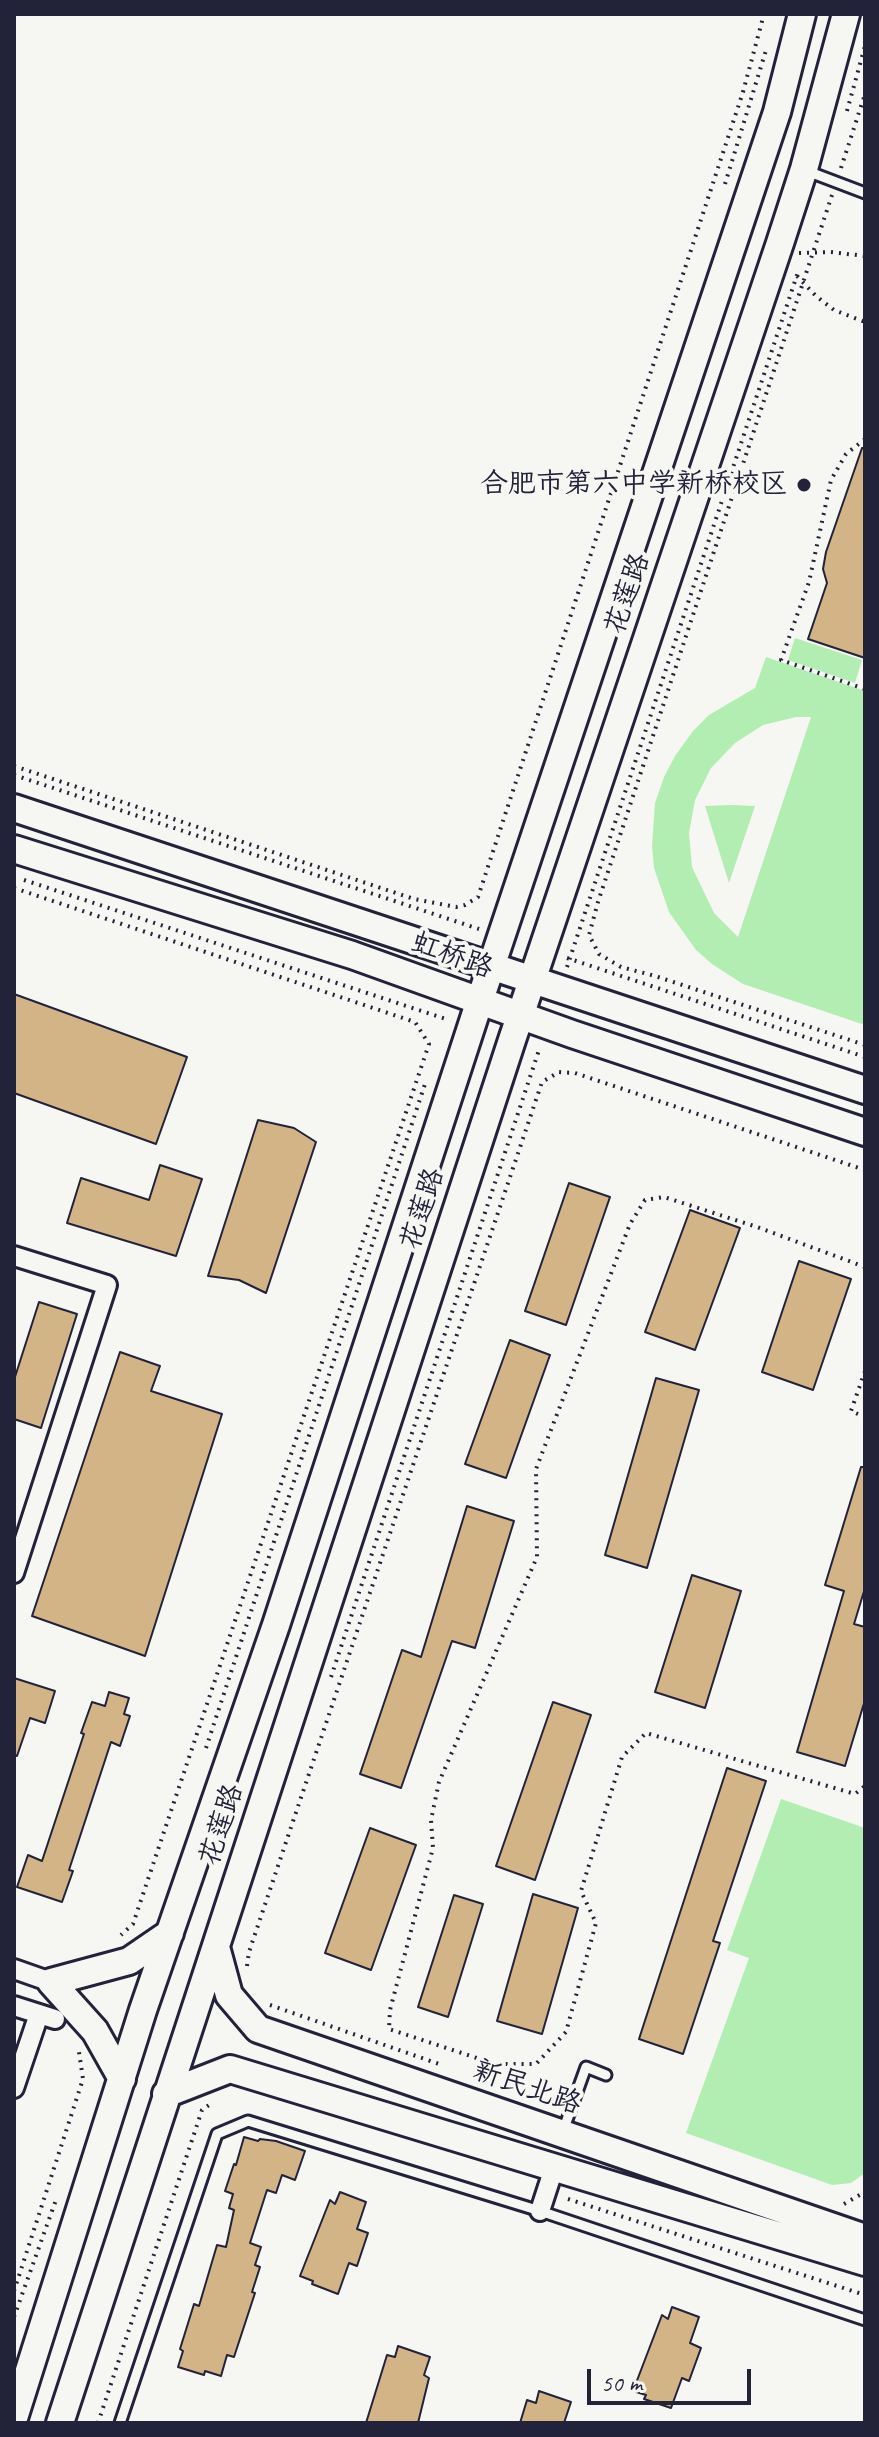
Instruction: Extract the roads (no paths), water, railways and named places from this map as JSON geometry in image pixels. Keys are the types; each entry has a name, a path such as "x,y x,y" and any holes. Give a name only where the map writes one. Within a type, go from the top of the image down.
{"main road":[{"name":"花莲路","path":"14,2418 170,1933 276,1625 435,1135 777,112 802,14"},
{"name":"花莲路","path":"60,2423 542,949 777,253 804,169 846,14"},
{"name":"虹桥路","path":"14,808 865,1090"},
{"path":"540,824 580,837"},
{"name":"虹桥路","path":"14,849 352,955 480,1000 516,1028 544,1038 649,1060 865,1132"},
{"path":"352,955 364,923"},
{"path":"649,1060 662,1024"},
{"path":"435,1135 477,1148"},
{"path":"122,2079 95,2031 51,1982 129,1961 170,1933"},
{"name":"新民北路","path":"216,1947 229,1995 258,2029 865,2238"},
{"path":"166,2094 230,2069 550,2180 865,2262"}],"street":[{"path":"14,1256 107,1285 14,1573"},
{"path":"14,1969 51,1982"},
{"path":"14,2006 47,2016 14,2088"},
{"path":"540,2211 550,2180"}],"lane":[{"path":"804,169 864,192"},
{"path":"562,2134 586,2067 606,2075"},
{"path":"120,2423 217,2134 248,2121 540,2211 865,2320"}],"place":[{"name":"合肥市第六中学新桥校区","path":"804,485"}]}
